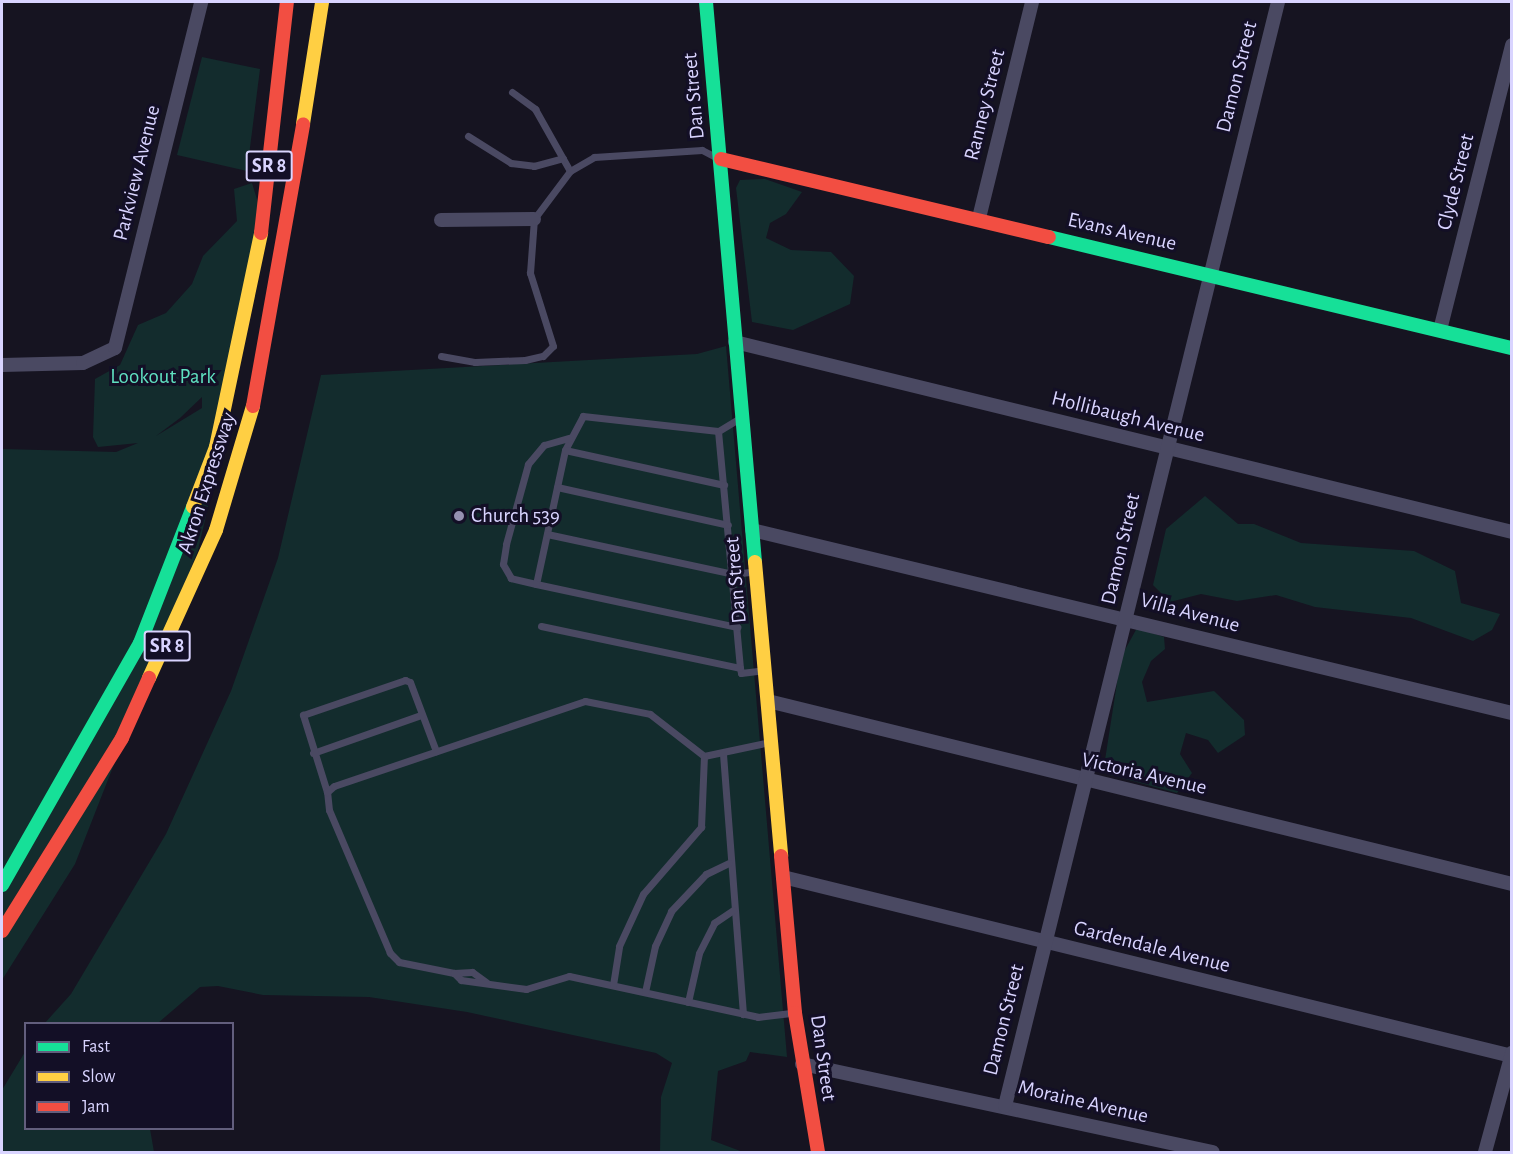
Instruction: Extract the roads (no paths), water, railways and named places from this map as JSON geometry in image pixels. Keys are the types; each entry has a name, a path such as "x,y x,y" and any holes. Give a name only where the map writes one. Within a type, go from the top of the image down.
{"main road":[{"name":"Akron Expressway","path":"2,885 75,765 140,643 216,447 245,330 265,211 287,2"},
{"name":"Akron Expressway","path":"2,931 123,738 216,530 245,441 270,334 322,2"},
{"name":"Dan Street","path":"706,2 795,1013 818,1152"},
{"name":"Evans Avenue","path":"721,159 979,218 1512,348"}],"street":[{"name":"Parkview Avenue","path":"2,364 70,364 110,351 118,337 201,2"},
{"name":"Ranney Street","path":"979,218 1032,2"},
{"name":"Damon Street","path":"1005,1106 1278,2"},
{"name":"Clyde Street","path":"1440,330 1512,45"},
{"path":"441,220 534,219"},
{"name":"Hollibaugh Avenue","path":"735,342 1512,532"},
{"name":"Villa Avenue","path":"752,530 1126,618 1512,713"},
{"name":"Victoria Avenue","path":"768,701 1085,782 1512,884"},
{"name":"Gardendale Avenue","path":"783,877 1045,943 1511,1055"},
{"path":"1485,1152 1511,1055"},
{"name":"Moraine Avenue","path":"802,1064 1213,1152"}],"lane":[{"path":"512,92 535,109 570,171"},
{"path":"468,136 511,163 534,166 563,158"},
{"path":"441,356 475,362 525,360 543,356 553,346 530,273 534,219 570,171 594,157 702,150 721,159"},
{"path":"536,584 568,438 583,416 718,431 742,417"},
{"path":"718,431 740,668 741,673 765,670"},
{"path":"568,438 544,445 528,464 506,544 503,564 511,578 737,627"},
{"path":"565,450 724,485"},
{"path":"557,487 728,525"},
{"path":"547,534 732,574 756,571"},
{"path":"541,626 740,668"},
{"path":"436,751 405,680 303,715 327,792 328,810 390,953 399,962 454,972 472,972 486,982 526,990 569,976 743,1014 772,1018 795,1013"},
{"path":"327,792 436,751 585,701 650,714 704,756 723,754 745,744 771,742"},
{"path":"313,753 422,715"},
{"path":"723,754 729,863 743,1014"},
{"path":"614,985 620,946 643,894 701,827 704,756"},
{"path":"645,992 655,946 671,911 706,874 729,863"},
{"path":"687,1002 699,953 714,923 733,910"}],"place":[{"name":"Church 539","path":"459,516"}],"park label":[{"name":"Lookout Park","path":"163,377"}]}
